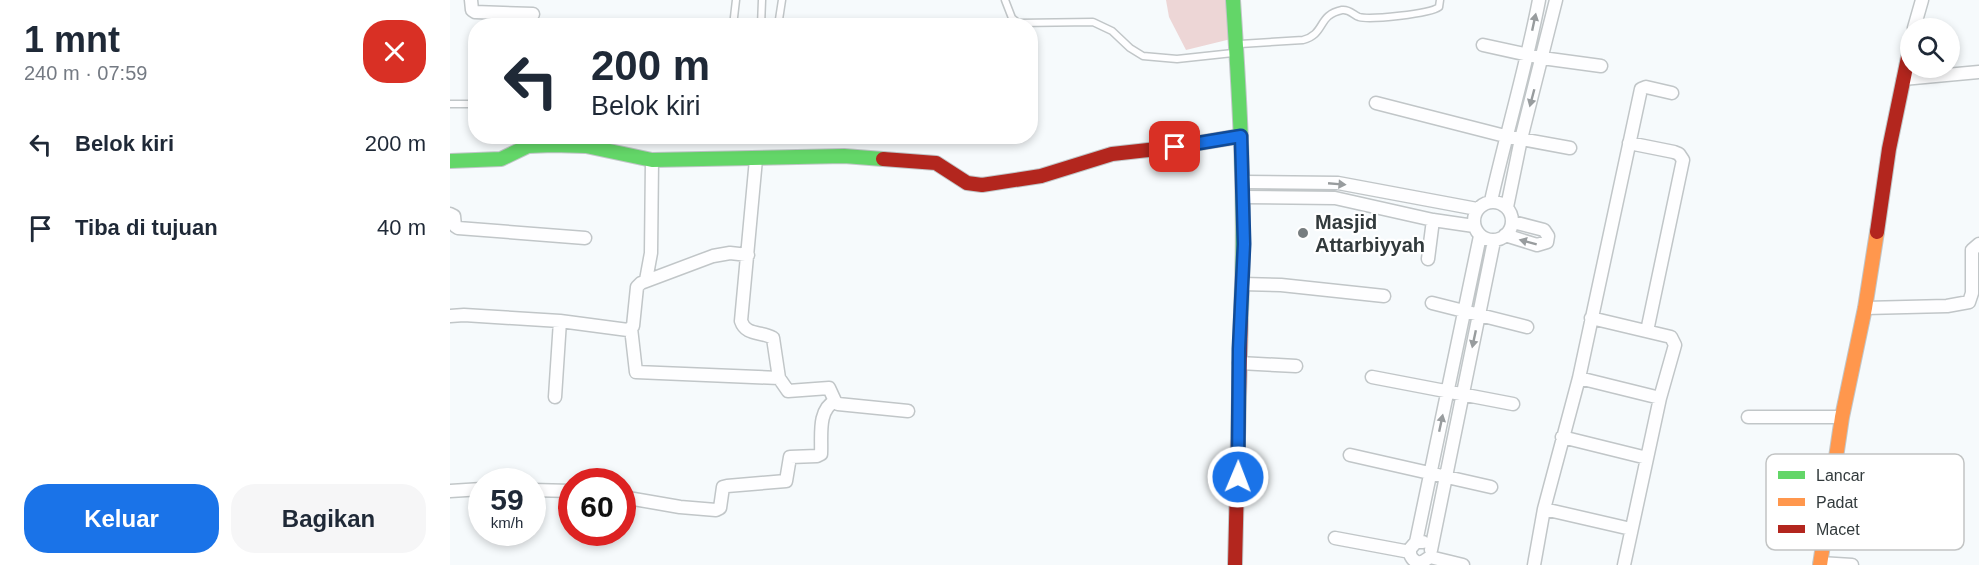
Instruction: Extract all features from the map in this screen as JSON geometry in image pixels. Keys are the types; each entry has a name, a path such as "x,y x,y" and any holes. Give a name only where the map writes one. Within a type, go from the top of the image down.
{"street":[{"path":"471,0 472,10 475,12 532,14"},
{"path":"1233,0 1243,182 1235,565"},
{"path":"1491,201 1539,0"},
{"path":"1507,207 1522,135 1556,0"},
{"path":"1917,18 1922,0"},
{"path":"1483,45 1542,58 1601,66"},
{"path":"1960,74 1979,72"},
{"path":"1836,454 1865,308 1889,149 1903,78"},
{"path":"1534,565 1562,438 1579,378 1641,89 1646,87 1672,93"},
{"path":"1376,103 1507,131 1570,148"},
{"path":"450,161 493,160 509,156 520,148 528,146 553,145 586,146 652,160 844,156 936,163 972,185 982,185 1041,176 1113,154 1241,136"},
{"path":"1629,143 1674,152 1679,154 1683,160 1647,331"},
{"path":"756,159 741,325 746,331 773,338 779,378 788,390 829,388 834,401"},
{"path":"646,280 651,253 652,160"},
{"path":"1243,182 1338,183 1477,209"},
{"path":"1396,211 1398,194"},
{"path":"1243,197 1335,198 1477,231 1487,240 1500,238 1537,245 1547,242 1548,236 1544,230 1513,222"},
{"path":"1491,201 1501,202 1507,207 1513,222 1510,230 1500,238 1480,308 1430,554 1424,562 1417,562 1412,558 1413,547 1434,460 1466,305 1477,231 1473,217 1477,209 1491,201"},
{"path":"450,214 454,216 455,226 458,228 585,238"},
{"path":"1428,259 1434,220"},
{"path":"1865,308 1947,306 1969,302 1972,292 1972,250 1979,244"},
{"path":"748,255 730,253 713,256 664,276 646,280 637,287 631,328 636,372 779,378"},
{"path":"1242,284 1281,285 1384,296"},
{"path":"1432,303 1480,308 1527,327"},
{"path":"450,316 560,321 628,330 631,328"},
{"path":"1591,318 1671,337 1675,345 1660,398 1624,565"},
{"path":"555,397 560,321"},
{"path":"1239,363 1296,366"},
{"path":"1372,378 1513,404"},
{"path":"1451,378 1465,382"},
{"path":"1579,378 1660,398"},
{"path":"834,401 850,406 908,411"},
{"path":"636,499 680,507 719,510 723,487 787,480 790,457 821,454 823,415 828,405 834,401"},
{"path":"1748,417 1842,417"},
{"path":"1562,438 1647,458"},
{"path":"1350,455 1431,473 1447,470"},
{"path":"1434,460 1447,470 1491,487"},
{"path":"450,491 468,490"},
{"path":"1545,509 1631,529"},
{"path":"1335,538 1413,547 1425,543 1430,554 1462,565"},
{"path":"1820,564 1852,565"}],"lane":[{"path":"734,18 736,0"},
{"path":"761,18 762,0"},
{"path":"779,18 782,0"},
{"path":"1005,0 1012,18"},
{"path":"1038,23 1093,22 1112,31 1143,57 1177,59 1311,38 1316,35 1326,17 1343,10 1348,10 1358,17 1368,18 1429,13 1439,7 1440,0"},
{"path":"450,104 468,104"}],"shaded area":[{"path":"1166,0 1227,0 1231,39 1186,50 1169,17"}],"traffic: fast":[{"path":"1233,0 1243,195 1241,312"},
{"path":"450,161 501,159 528,146 553,145 586,146 652,160 844,156 883,159"}],"traffic: slow":[{"path":"1836,454 1865,308 1877,232"},
{"path":"1820,565 1822,550"}],"traffic: jam":[{"path":"1877,232 1889,149 1904,78"},
{"path":"883,159 936,163 967,183 982,185 1041,176 1112,154 1241,136"},
{"path":"1235,565 1241,312"}],"place":[{"name":"Masjid Attarbiyyah","path":"1303,233"}],"route":[{"path":"1175,147 1241,136 1244,244 1239,349 1238,477"}]}
